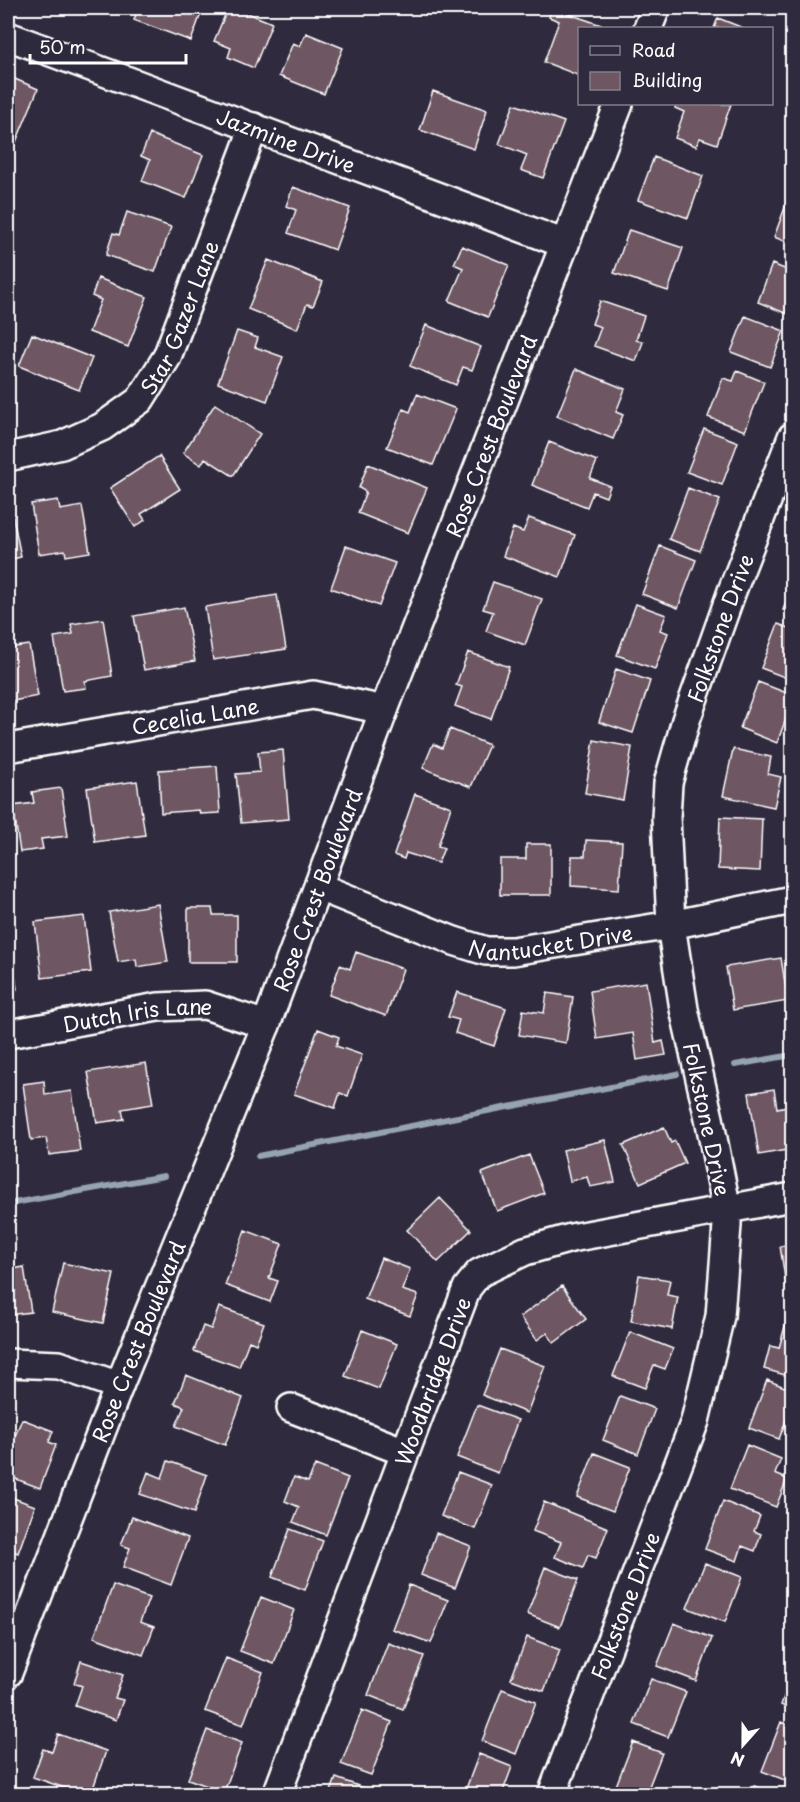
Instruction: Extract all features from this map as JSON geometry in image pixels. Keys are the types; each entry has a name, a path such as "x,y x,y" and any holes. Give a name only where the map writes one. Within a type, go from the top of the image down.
{"street":[{"path":"648,27 656,8"},
{"name":"Jazmine Drive","path":"8,36 565,244"},
{"name":"Rose Crest Boulevard","path":"8,1673 119,1386 266,1025 384,710 619,105"},
{"name":"Star Gazer Lane","path":"8,456 62,445 102,427 140,400 167,357 254,127"},
{"name":"Folkstone Drive","path":"552,1794 695,1421 720,1316 728,1225 727,1210 710,1118 684,1009 671,925 666,817 668,783 686,720 732,591 792,437"},
{"name":"Cecelia Lane","path":"8,748 313,695 384,710"},
{"name":"Nantucket Drive","path":"319,887 486,951 513,951 671,925 792,900"},
{"name":"Dutch Iris Lane","path":"8,1034 158,1007 205,1005 266,1025"},
{"name":"Woodbridge Drive","path":"277,1794 467,1288 479,1273 525,1251 571,1238 792,1197"},
{"path":"8,1363 58,1365 119,1386"},
{"path":"291,1408 405,1452"}],"building":[{"path":"98,8 114,8 112,13"},
{"path":"138,8 203,8 191,41 134,20"},
{"path":"228,8 235,8 272,23 254,68 228,57 231,48 214,41"},
{"path":"552,8 601,25 600,27 578,27 578,75 544,62 559,21 549,17"},
{"path":"718,18 740,27 714,27"},
{"path":"306,33 343,48 324,94 279,76 293,43 300,46"},
{"path":"8,76 38,89 16,142 8,139"},
{"path":"433,91 487,110 474,149 420,130"},
{"path":"514,104 564,122 543,178 521,170 527,155 499,144"},
{"path":"676,105 731,105 717,144 700,138 696,146 675,138 684,112 675,108"},
{"path":"150,134 203,155 186,198 142,181 150,160 141,156"},
{"path":"654,157 703,176 688,218 638,200"},
{"path":"293,187 350,208 335,250 288,233 296,210 286,206"},
{"path":"790,194 792,195 792,244 774,237"},
{"path":"127,212 171,227 155,272 106,255 113,233 119,235"},
{"path":"629,230 683,248 668,291 614,273"},
{"path":"462,246 509,265 488,317 449,301 463,268 454,264"},
{"path":"268,260 323,282 313,306 307,304 297,329 248,309"},
{"path":"772,264 792,272 790,315 758,302"},
{"path":"98,278 147,297 128,347 89,332 101,300 92,296"},
{"path":"600,301 644,316 636,340 643,342 636,361 594,346 601,327 592,324"},
{"path":"745,316 784,331 770,367 731,352"},
{"path":"426,325 481,347 472,370 463,367 456,385 410,366"},
{"path":"237,331 258,338 255,347 283,357 267,401 218,383"},
{"path":"32,334 92,358 79,390 19,366"},
{"path":"576,369 625,389 616,412 623,415 613,439 557,416"},
{"path":"737,371 764,382 745,431 708,417 723,378 733,381"},
{"path":"417,394 456,409 433,465 387,447 403,409 410,412"},
{"path":"215,404 260,434 233,476 205,458 201,465 183,453"},
{"path":"704,429 738,442 722,485 687,472"},
{"path":"549,442 597,461 590,478 610,486 606,497 593,492 587,507 532,485"},
{"path":"159,456 180,489 141,514 145,520 135,527 110,488"},
{"path":"368,464 427,488 408,533 358,513 366,492 359,488"},
{"path":"688,488 720,500 700,551 669,539"},
{"path":"58,500 60,510 82,506 90,552 66,556 65,550 39,554 31,504"},
{"path":"11,507 21,557 8,560 8,508"},
{"path":"529,518 575,535 560,577 503,556 513,528 523,532"},
{"path":"346,546 395,563 379,606 331,588"},
{"path":"660,546 696,560 678,608 642,594"},
{"path":"493,582 542,599 525,645 486,631 493,612 483,609"},
{"path":"792,586 792,613 783,610"},
{"path":"277,595 286,649 213,660 205,607"},
{"path":"636,604 666,615 660,630 668,633 655,669 617,655"},
{"path":"184,607 195,661 144,670 134,616"},
{"path":"103,619 112,676 85,681 86,688 63,691 54,637 73,634 71,624"},
{"path":"778,624 792,629 792,680 761,668"},
{"path":"29,645 38,696 8,702 8,648"},
{"path":"468,652 509,667 491,719 455,706 462,687 456,685"},
{"path":"616,669 650,681 633,733 599,722"},
{"path":"758,682 792,695 792,702 777,743 740,728"},
{"path":"450,729 489,745 471,787 423,768 433,744 442,748"},
{"path":"594,740 632,747 623,800 585,793"},
{"path":"733,749 771,757 768,774 781,777 774,807 723,796"},
{"path":"283,750 289,819 241,823 236,774 260,772 258,752"},
{"path":"217,766 220,813 200,814 199,810 161,813 159,770"},
{"path":"137,781 145,835 95,842 87,788"},
{"path":"61,788 68,836 41,839 43,849 20,852 13,806 34,803 32,792"},
{"path":"415,794 451,807 438,846 444,848 438,863 406,853 404,859 394,855"},
{"path":"720,817 762,819 760,871 718,869"},
{"path":"586,840 622,842 619,889 571,886 572,856 585,856"},
{"path":"526,844 551,844 551,895 500,895 500,859 526,859"},
{"path":"158,904 168,962 137,967 136,959 118,962 109,912"},
{"path":"188,908 212,908 213,915 237,915 237,962 188,962"},
{"path":"84,916 91,972 42,978 35,922"},
{"path":"8,925 17,989 8,990"},
{"path":"356,952 403,969 386,1016 329,995 340,965 350,969"},
{"path":"781,958 788,1001 733,1010 726,967"},
{"path":"646,982 655,1043 663,1041 666,1055 637,1060 633,1033 597,1039 590,991"},
{"path":"457,992 506,1008 494,1046 455,1033 459,1020 448,1017"},
{"path":"547,993 573,997 566,1043 519,1035 523,1010 544,1013"},
{"path":"318,1029 339,1037 336,1046 362,1055 348,1096 340,1093 335,1108 294,1094"},
{"path":"146,1063 153,1104 122,1109 124,1119 97,1123 88,1072"},
{"path":"44,1081 45,1095 72,1091 80,1151 49,1155 46,1138 31,1140 23,1084"},
{"path":"774,1089 777,1108 792,1105 792,1149 759,1155 749,1093"},
{"path":"664,1127 671,1143 675,1141 685,1163 640,1183 623,1145"},
{"path":"605,1140 615,1182 590,1187 587,1177 570,1181 563,1150"},
{"path":"529,1155 544,1193 497,1211 482,1173"},
{"path":"440,1198 471,1230 438,1262 407,1230"},
{"path":"245,1230 282,1244 269,1278 278,1281 270,1302 225,1285"},
{"path":"792,1244 792,1289 787,1290 780,1246"},
{"path":"381,1258 410,1269 402,1290 418,1295 410,1316 365,1299"},
{"path":"63,1263 114,1274 103,1323 52,1312"},
{"path":"24,1267 31,1312 8,1315 8,1270"},
{"path":"639,1275 670,1280 667,1295 678,1297 672,1329 631,1321"},
{"path":"562,1286 586,1319 554,1343 547,1333 537,1340 520,1317"},
{"path":"219,1307 264,1323 256,1344 249,1341 239,1367 194,1351 203,1326 211,1329"},
{"path":"787,1319 792,1321 792,1377 764,1369 770,1346 779,1348"},
{"path":"362,1330 397,1344 379,1389 345,1376"},
{"path":"630,1332 673,1349 665,1369 654,1365 645,1388 613,1376"},
{"path":"500,1349 545,1366 527,1413 482,1395"},
{"path":"186,1375 243,1398 225,1445 176,1426 184,1407 175,1403"},
{"path":"767,1380 792,1390 792,1405 779,1439 749,1428"},
{"path":"620,1396 655,1409 638,1454 603,1440"},
{"path":"477,1405 518,1420 498,1473 457,1457"},
{"path":"22,1419 53,1431 49,1442 56,1445 40,1488 8,1476 8,1453"},
{"path":"747,1445 781,1459 775,1474 787,1479 776,1507 730,1489"},
{"path":"594,1453 630,1467 613,1511 577,1497"},
{"path":"168,1461 207,1475 194,1513 140,1494 148,1472 162,1478"},
{"path":"315,1465 348,1478 326,1535 293,1522 299,1507 285,1501 294,1477 308,1482"},
{"path":"458,1472 492,1485 475,1529 441,1516"},
{"path":"8,1496 35,1506 18,1553 8,1549"},
{"path":"723,1501 760,1516 754,1531 761,1534 755,1551 742,1546 737,1561 705,1549"},
{"path":"544,1502 608,1528 596,1558 588,1555 583,1568 555,1557 561,1542 533,1531"},
{"path":"132,1517 188,1538 171,1585 123,1567 130,1548 121,1545"},
{"path":"290,1529 323,1541 305,1590 272,1577"},
{"path":"436,1533 471,1546 455,1588 421,1575"},
{"path":"705,1563 742,1577 725,1622 687,1608"},
{"path":"545,1567 578,1580 560,1627 527,1614"},
{"path":"113,1585 149,1598 140,1622 154,1627 143,1655 94,1637"},
{"path":"409,1585 448,1600 431,1643 392,1629"},
{"path":"261,1597 294,1610 274,1664 240,1651"},
{"path":"674,1623 712,1638 696,1681 657,1666"},
{"path":"527,1637 560,1650 544,1691 511,1679"},
{"path":"388,1643 424,1656 403,1709 368,1695"},
{"path":"226,1658 263,1672 243,1725 205,1711"},
{"path":"81,1661 123,1675 115,1698 123,1700 116,1720 75,1706 82,1686 74,1683"},
{"path":"792,1674 792,1710 781,1705"},
{"path":"651,1679 686,1692 668,1737 634,1724"},
{"path":"502,1689 536,1702 516,1754 482,1741"},
{"path":"362,1710 392,1722 371,1775 341,1764"},
{"path":"781,1722 792,1727 792,1783 762,1771"},
{"path":"207,1730 242,1743 224,1792 188,1779"},
{"path":"58,1734 106,1751 91,1794 82,1794 33,1777 43,1749 52,1752"},
{"path":"633,1742 662,1753 646,1794 624,1794 614,1791"},
{"path":"479,1754 512,1767 502,1794 464,1794"},
{"path":"336,1778 364,1788 362,1794 330,1794"},
{"path":"754,1786 777,1794 751,1794"}],"waterway":[{"path":"735,1065 792,1055"},
{"path":"258,1156 677,1074"},
{"path":"8,1204 164,1176"}]}
